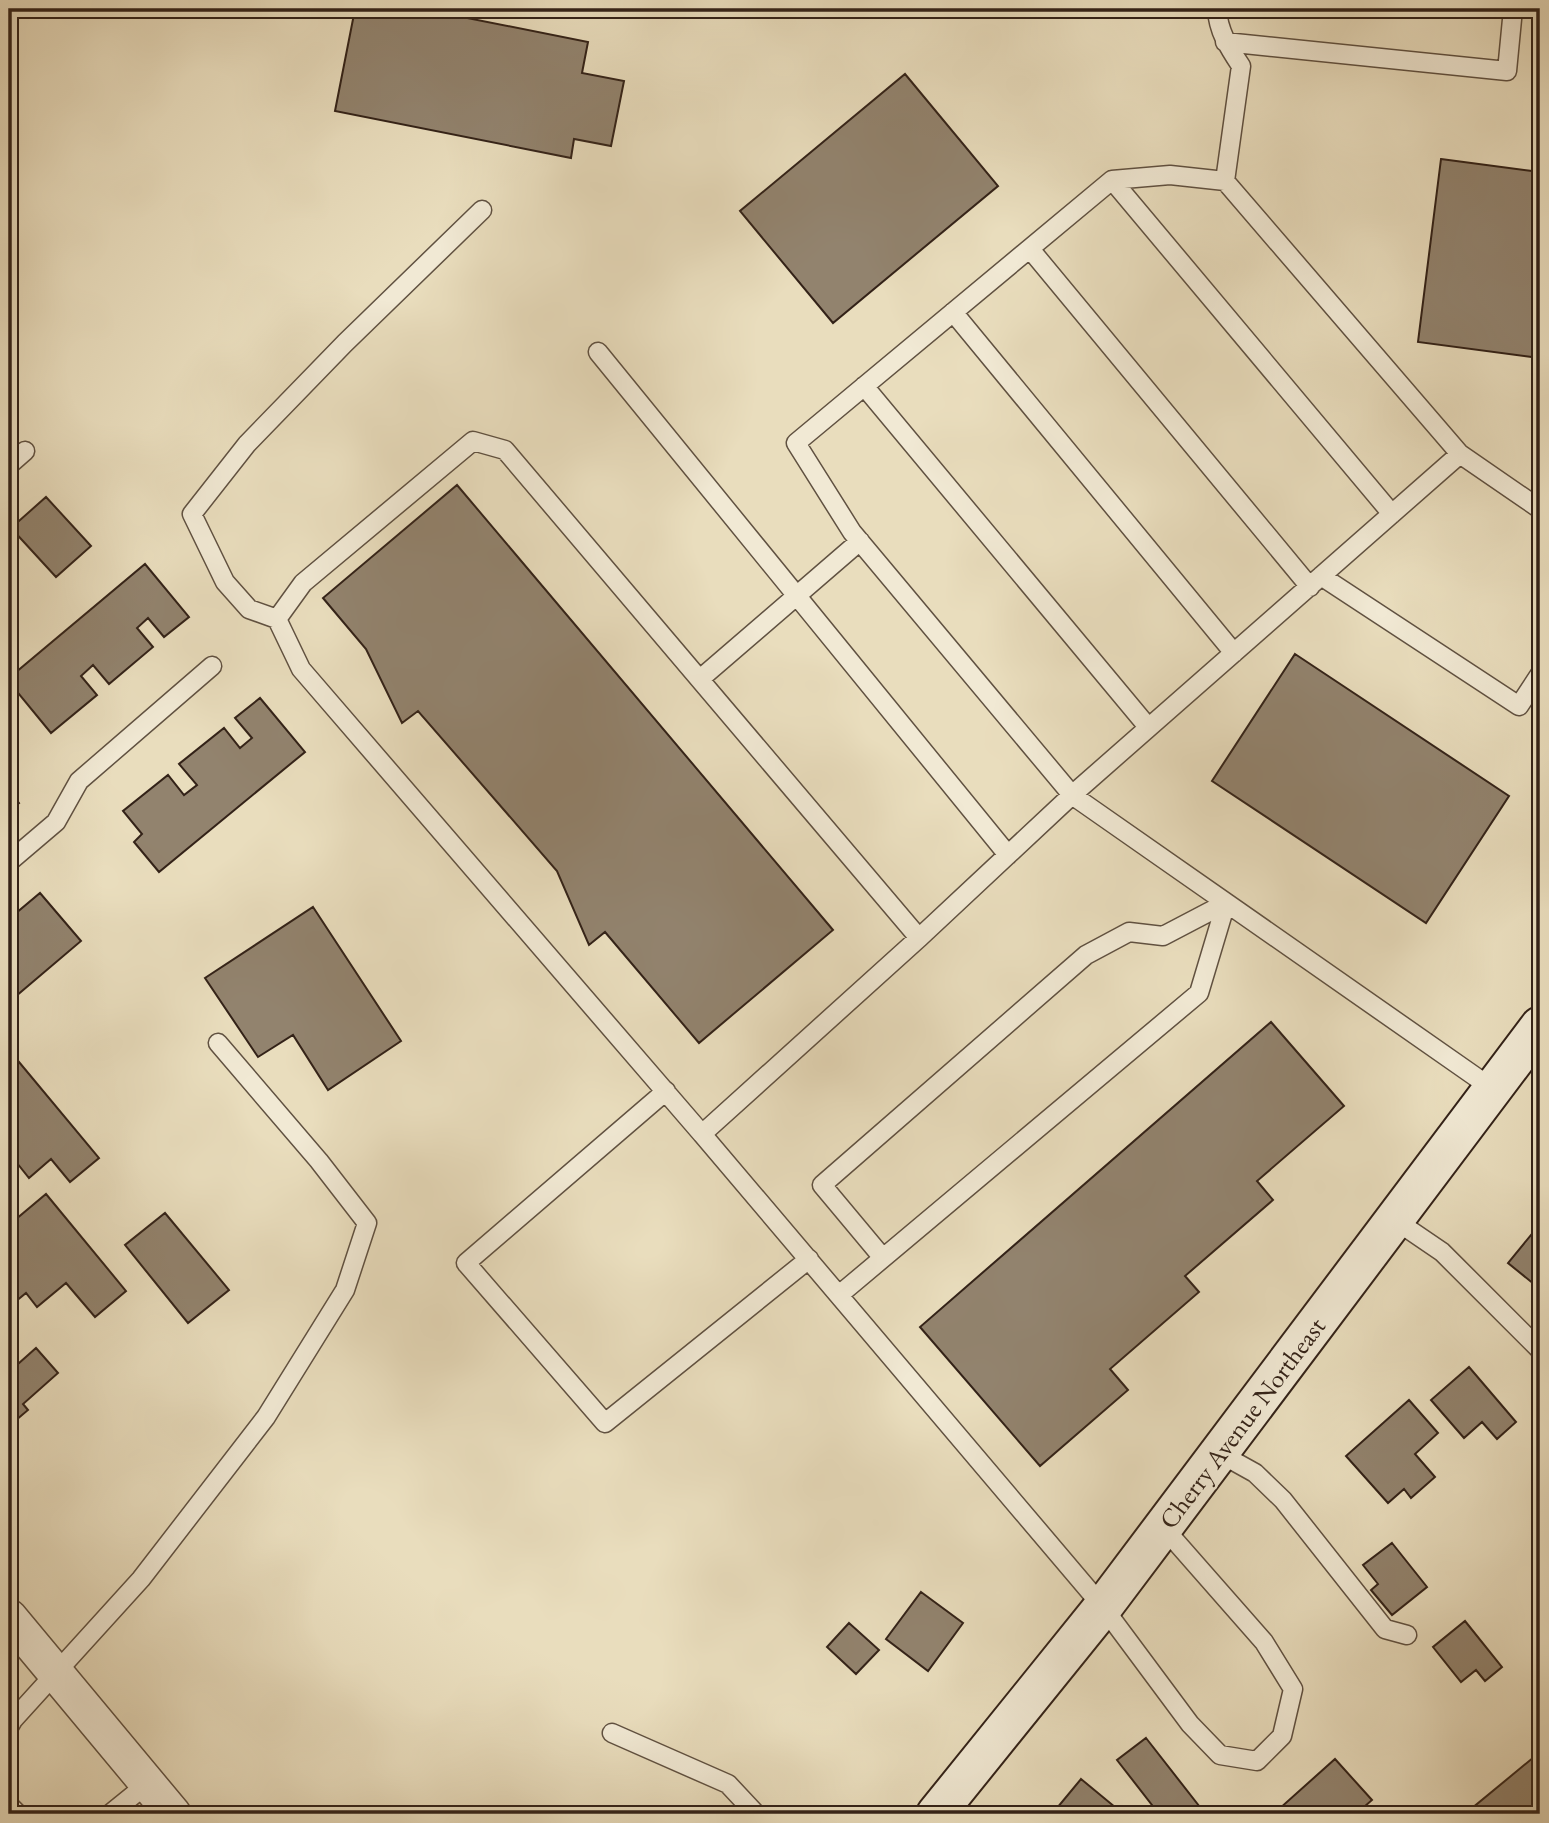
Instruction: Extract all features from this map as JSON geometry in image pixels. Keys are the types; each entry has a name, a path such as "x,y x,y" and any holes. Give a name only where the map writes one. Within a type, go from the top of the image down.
{"main road":[{"name":"Cherry Avenue Northeast","path":"936,1814 1103,1607 1540,1026"}],"street":[{"path":"9,1617 173,1814"}],"lane":[{"path":"1217,9 1225,43 1241,66 1225,181"},
{"path":"1225,43 1507,71 1513,9"},
{"path":"1493,1089 1072,794 852,532 796,443 1112,180 1170,175 1225,181 1461,454 1540,509"},
{"path":"1112,180 1392,514"},
{"path":"482,211 345,343 247,444 192,514 226,582 249,609 277,619 301,669 666,1091 1103,1607 1190,1724 1220,1755 1256,1761 1282,1736 1293,1689 1264,1642 1163,1527"},
{"path":"1030,249 1315,581 1519,706 1540,674"},
{"path":"953,312 1234,653"},
{"path":"598,352 1008,855"},
{"path":"864,386 1149,727"},
{"path":"277,619 303,583 473,441 505,450 919,938"},
{"path":"9,465 25,451"},
{"path":"702,1134 919,938 1072,794 1461,454"},
{"path":"700,680 860,541"},
{"path":"9,863 56,822 79,781 212,666"},
{"path":"839,1295 1199,993 1226,903"},
{"path":"884,1258 822,1185 1086,955 1129,932 1163,936 1226,903"},
{"path":"9,1727 141,1579 266,1417 345,1290 367,1223 319,1161 218,1044"},
{"path":"666,1091 466,1263 605,1423 809,1259"},
{"path":"1395,1220 1441,1252 1540,1350"},
{"path":"1219,1452 1255,1473 1283,1500 1385,1629 1407,1635"},
{"path":"612,1733 728,1784 755,1814"},
{"path":"110,1814 148,1784"},
{"path":"9,1805 18,1814"}],"building":[{"path":"355,9 422,9 588,42 582,73 624,81 611,146 574,139 571,158 335,111"},
{"path":"905,74 998,186 833,323 740,211"},
{"path":"1441,159 1540,172 1540,358 1418,342"},
{"path":"457,485 833,930 699,1043 605,932 589,945 557,871 418,711 402,723 366,649 323,598"},
{"path":"46,497 91,546 56,577 11,528"},
{"path":"145,564 189,617 164,637 148,618 137,628 153,647 109,684 93,665 81,676 97,695 51,733 9,682 9,678"},
{"path":"1295,654 1509,796 1426,923 1212,781"},
{"path":"260,698 305,752 159,872 134,842 142,834 123,811 168,775 184,795 197,785 179,764 224,728 240,748 252,738 235,718"},
{"path":"9,790 19,803 9,811"},
{"path":"40,893 81,941 9,1002 9,919"},
{"path":"313,907 401,1041 328,1090 293,1035 258,1057 205,978"},
{"path":"1271,1022 1344,1106 1257,1181 1273,1200 1185,1276 1199,1292 1110,1369 1128,1390 1040,1466 920,1327"},
{"path":"9,1050 99,1158 70,1182 51,1159 29,1178 9,1153"},
{"path":"46,1194 126,1291 95,1317 66,1283 37,1307 26,1293 9,1307 9,1225"},
{"path":"165,1213 229,1290 188,1323 125,1245"},
{"path":"1540,1224 1540,1289 1508,1263"},
{"path":"36,1348 58,1373 23,1404 28,1410 9,1426 9,1372"},
{"path":"1469,1367 1516,1422 1497,1439 1482,1422 1464,1438 1431,1400"},
{"path":"1409,1400 1438,1433 1415,1454 1435,1477 1411,1498 1404,1489 1388,1503 1346,1456"},
{"path":"1392,1543 1427,1587 1392,1615 1371,1590 1378,1584 1363,1565"},
{"path":"921,1592 963,1623 928,1671 886,1639"},
{"path":"1465,1621 1502,1667 1485,1681 1476,1670 1461,1682 1433,1647"},
{"path":"849,1623 879,1650 856,1674 827,1647"},
{"path":"1146,1738 1203,1811 1199,1814 1159,1814 1117,1760"},
{"path":"1540,1752 1540,1814 1475,1814 1471,1809"},
{"path":"1335,1759 1372,1800 1356,1814 1283,1814 1279,1809"},
{"path":"1081,1779 1121,1812 1052,1814"}]}
